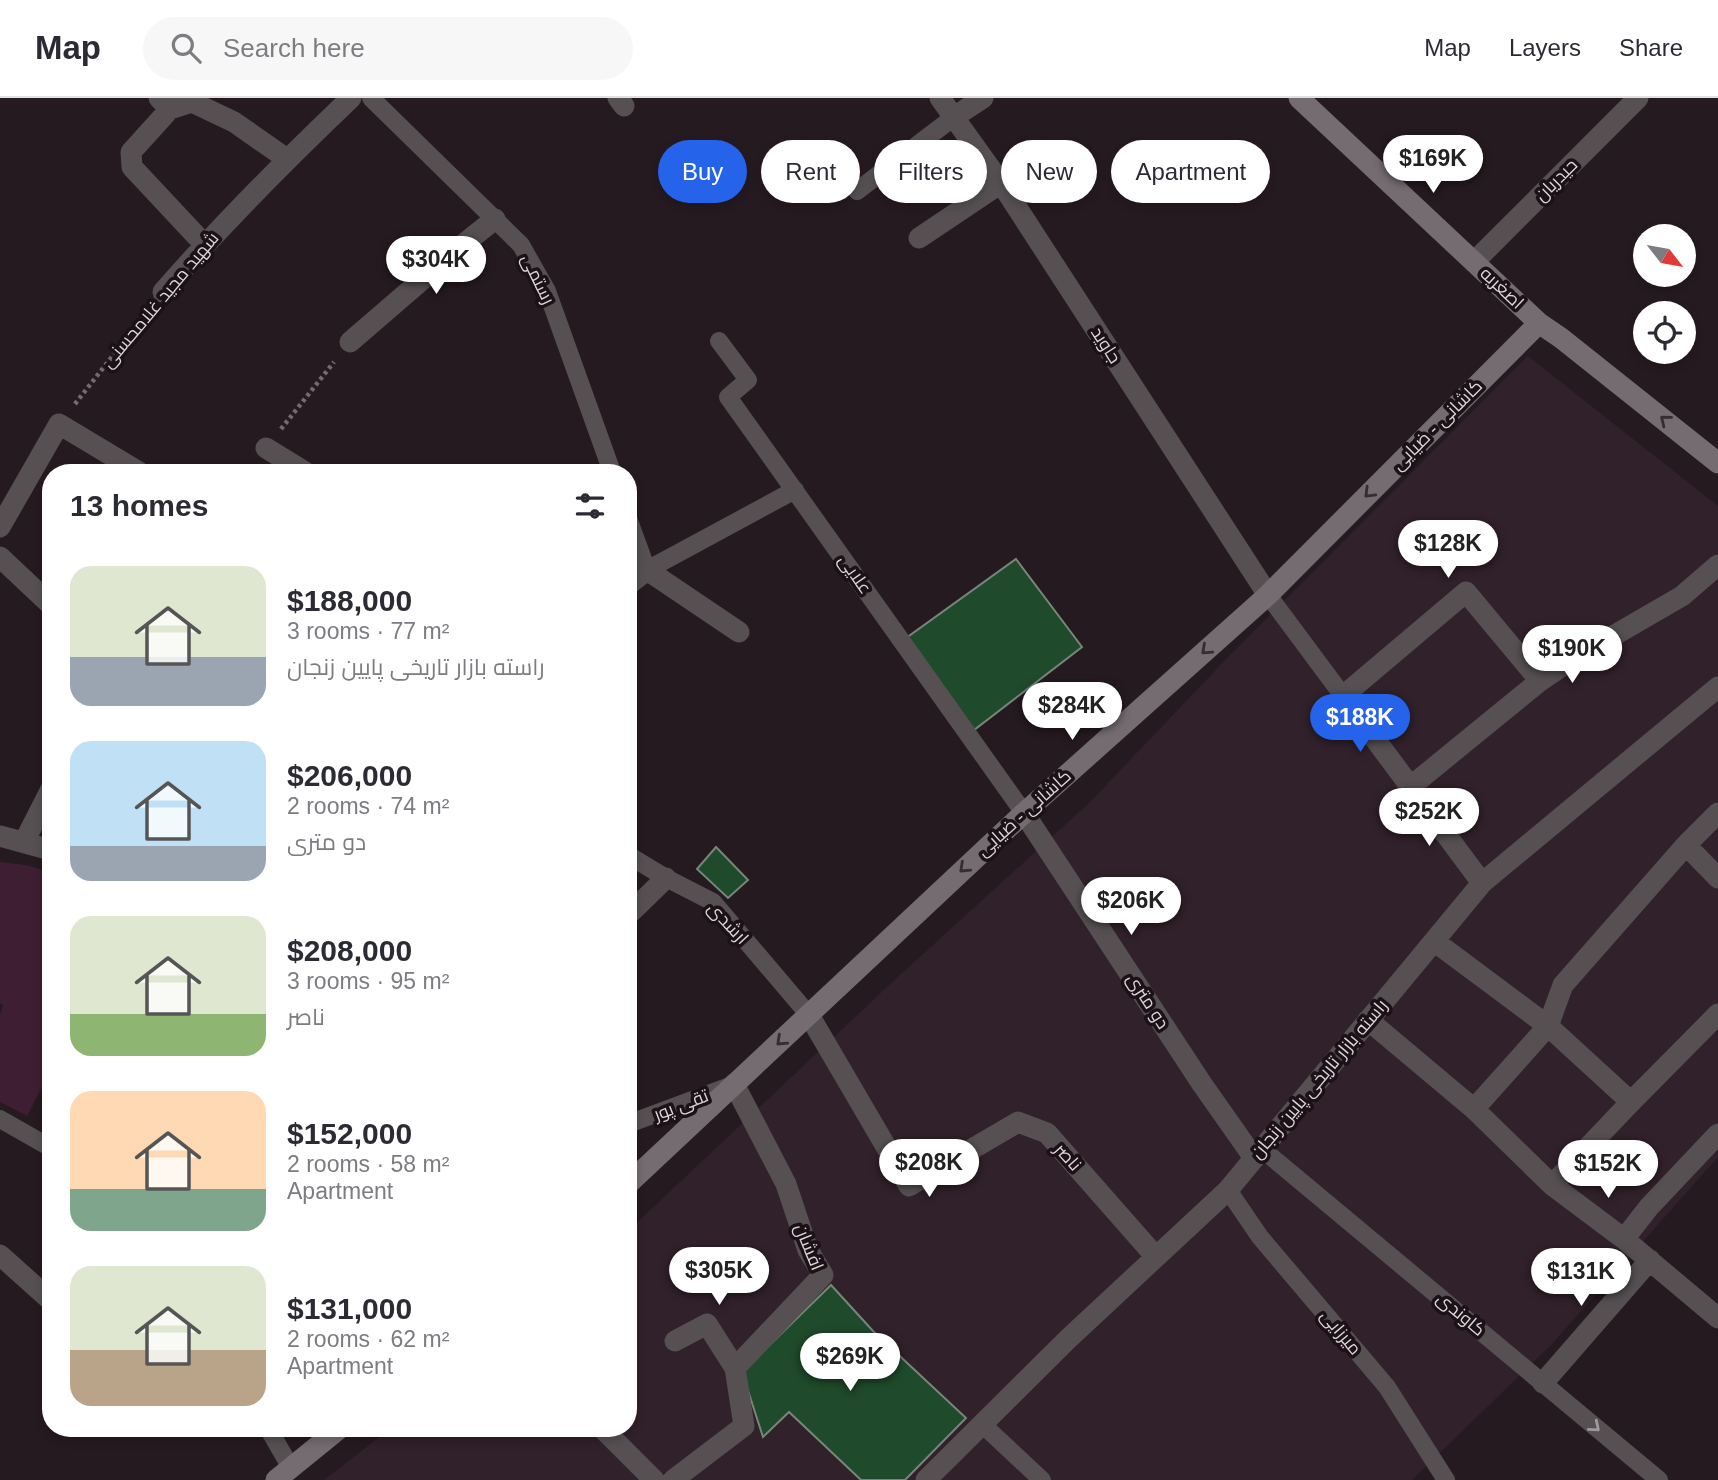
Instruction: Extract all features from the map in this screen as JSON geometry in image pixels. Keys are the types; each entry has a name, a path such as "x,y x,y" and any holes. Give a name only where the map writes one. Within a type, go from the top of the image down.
{"street":[{"name":"شهید مجید غلامحسنی","path":"163,292 204,244 351,98"},
{"name":"جاوید","path":"940,98 1001,183"},
{"path":"954,117 983,98"},
{"name":"اصغریه","path":"1299,98 1539,323 1718,463"},
{"name":"حیدریان","path":"1474,262 1638,98"},
{"path":"204,244 131,167 131,152 165,104 192,102 234,122 287,159"},
{"path":"919,238 1001,183"},
{"name":"جاوید","path":"1014,203 1268,595"},
{"path":"351,342 495,219"},
{"name":"کاشانی - ضیایی","path":"637,1176 1024,813 1268,595 1539,323"},
{"path":"0,527 59,424 126,464"},
{"path":"267,448 292,464"},
{"path":"0,557 42,597"},
{"path":"1410,787 1540,681 1682,596 1718,565"},
{"path":"637,578 647,570 738,632"},
{"path":"1482,883 1343,696 1466,592 1540,681"},
{"name":"راسته بازار تاریخی پایین زنجان","path":"926,1480 1068,1339 1228,1190 1482,883 1715,694"},
{"path":"24,842 42,807"},
{"name":"دو متری","path":"1024,813 1202,1084 1258,1153"},
{"path":"1474,1109 1548,1026 1563,985 1686,845 1718,813"},
{"path":"0,836 42,847"},
{"path":"1686,845 1718,878"},
{"path":"637,906 666,878"},
{"path":"1434,941 1548,1026 1631,1102"},
{"path":"1552,1185 1718,1014"},
{"name":"ناصر","path":"809,1015 909,1186 1018,1122 1047,1133 1156,1257"},
{"path":"1368,1020 1474,1109 1552,1185 1624,1239 1718,1318"},
{"name":"افشان","path":"734,1084 786,1184 808,1250 823,1275 735,1368"},
{"path":"1624,1239 1649,1207 1718,1135"},
{"path":"0,1255 42,1293"},
{"path":"1543,1383 1650,1260"},
{"path":"673,1480 744,1426 735,1368 707,1324 675,1341"},
{"path":"288,1476 330,1437"},
{"path":"610,1437 654,1480"}],"lane":[{"name":"رستمی","path":"371,98 521,245 547,291 609,464"},
{"path":"860,189 954,117"},
{"name":"علایی","path":"719,341 748,380 729,397 1024,813"},
{"path":"637,543 647,570 795,490"},
{"path":"1268,595 1343,696"},
{"name":"ارشدی","path":"637,860 713,902 809,1015"},
{"name":"تقی پور","path":"637,1121 734,1084"},
{"path":"0,1119 42,1143"},
{"name":"کاوندی","path":"1258,1153 1659,1480"},
{"name":"میرزایی","path":"1228,1190 1260,1237 1387,1387 1446,1480"},
{"path":"982,1424 1042,1480"},
{"path":"272,1437 288,1476"}],"path":[{"name":"شهید مجید غلامحسنی","path":"59,424 163,292"},
{"path":"267,448 351,342"}],"shaded area":[{"path":"1528,356 1718,506 1718,1157 1553,1343 1412,1480 324,1480 379,1437 637,1437 637,1223 889,985 1089,803 1230,655"},
{"path":"0,862 42,869 42,1087 27,1116 0,1102 0,1014 3,1006 0,1003"}],"building":[{"path":"1016,559 1082,647 974,730 902,641"},
{"path":"716,847 748,880 728,898 697,869"},
{"path":"831,1285 873,1331 966,1418 905,1480 861,1480 789,1412 763,1437 742,1372"}]}
